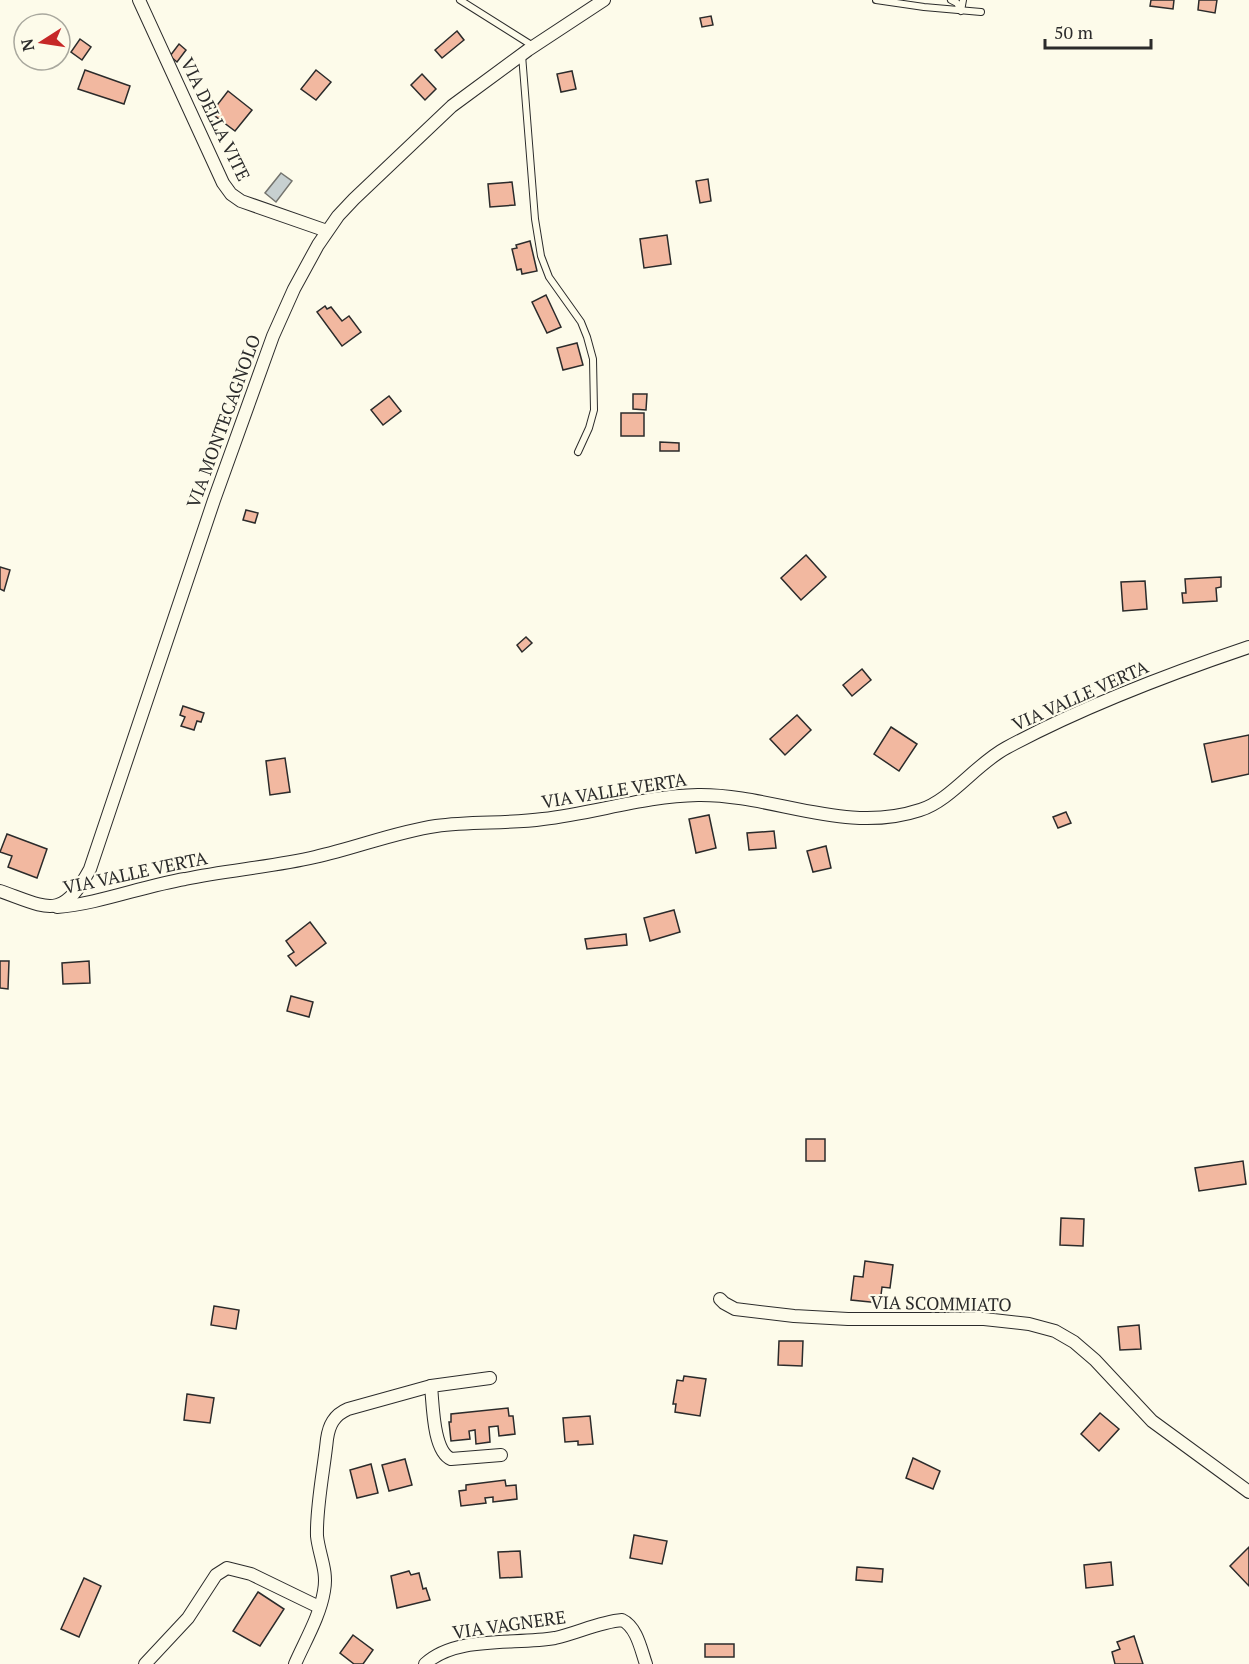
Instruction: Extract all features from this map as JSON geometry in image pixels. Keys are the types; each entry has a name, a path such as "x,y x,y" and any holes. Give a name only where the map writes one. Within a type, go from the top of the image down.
{"street":[{"name":"VIA DELLA VITE","path":"139,0 228,191 241,201 327,231"},
{"name":"VIA MONTECAGNOLO","path":"57,907 75,893 93,863 214,500 269,347 294,289 327,231 354,199 465,95 533,46 604,0"},
{"name":"VIA VALLE VERTA","path":"57,907 79,904 183,879 305,859 416,830 458,824 543,819 622,803 675,796 729,796 847,818 862,819 910,813 925,809 940,801 984,762 1023,739 1082,711 1249,647"},
{"path":"0,891 43,906 57,907"},
{"name":"VIA SCOMMIATO","path":"720,1299 724,1304 735,1309 794,1316 848,1319 972,1319 1029,1324 1055,1331 1095,1360 1152,1421 1249,1492"},
{"path":"295,1664 324,1593 326,1576 317,1529 327,1439 330,1425 336,1416 344,1411 431,1386 490,1378"},
{"path":"431,1386 438,1445 444,1455 456,1460 501,1455"},
{"path":"145,1664 188,1618 216,1575 227,1568 251,1574 319,1607"},
{"name":"VIA VAGNERE","path":"425,1664 438,1654 465,1646 548,1639 622,1620 633,1631 646,1664"}],"lane":[{"path":"460,0 533,46"},
{"path":"877,0 981,12"},
{"path":"951,0 957,3 961,11"},
{"path":"961,11 963,0"},
{"path":"522,54 535,219 541,256 549,277 581,322 593,359 594,410 578,452"}],"shaded area":[{"path":"281,173 292,181 276,202 265,193"}],"building":[{"path":"1151,0 1174,0 1173,9 1150,6"},
{"path":"1199,0 1217,0 1215,13 1198,10"},
{"path":"711,16 713,25 702,27 700,18"},
{"path":"457,31 464,40 442,58 435,50"},
{"path":"80,39 91,47 82,60 72,51"},
{"path":"179,44 186,50 177,62 170,56"},
{"path":"85,70 130,86 124,104 78,89"},
{"path":"316,70 331,82 316,100 301,89"},
{"path":"572,71 576,89 561,92 557,74"},
{"path":"422,74 436,89 425,100 411,85"},
{"path":"228,91 252,110 235,131 211,113"},
{"path":"708,179 711,201 700,203 696,181"},
{"path":"512,182 515,205 490,207 488,184"},
{"path":"667,235 671,264 644,268 640,239"},
{"path":"530,241 537,271 522,274 521,269 517,270 512,249 517,248 516,245"},
{"path":"546,295 561,327 547,333 532,302"},
{"path":"325,306 327,309 331,307 342,321 349,316 361,332 342,346 317,312"},
{"path":"577,343 583,365 563,370 557,348"},
{"path":"633,394 647,394 646,410 633,409"},
{"path":"389,396 401,411 383,425 371,410"},
{"path":"621,413 644,413 644,436 621,436"},
{"path":"660,442 679,443 679,451 660,451"},
{"path":"246,510 258,513 255,523 243,520"},
{"path":"806,555 826,577 801,600 781,578"},
{"path":"0,567 10,570 4,591 0,589"},
{"path":"1221,577 1221,587 1216,588 1217,601 1183,603 1182,593 1186,593 1185,579"},
{"path":"1145,581 1147,609 1123,611 1121,582"},
{"path":"526,637 532,643 522,652 517,645"},
{"path":"862,669 871,680 852,696 843,685"},
{"path":"183,706 204,713 201,722 197,721 194,730 181,726 185,717 180,715"},
{"path":"797,715 811,730 785,755 770,739"},
{"path":"891,727 917,744 899,771 874,754"},
{"path":"1249,735 1249,774 1212,782 1204,744"},
{"path":"285,758 290,792 270,795 266,761"},
{"path":"1066,812 1071,823 1058,828 1053,817"},
{"path":"709,815 716,848 696,853 689,819"},
{"path":"774,831 776,848 749,850 747,833"},
{"path":"7,834 47,849 37,878 8,867 12,856 0,852"},
{"path":"826,846 831,868 813,872 807,851"},
{"path":"674,910 680,932 650,941 644,918"},
{"path":"310,922 326,943 296,966 288,956 294,952 286,941"},
{"path":"626,934 627,945 587,949 585,939"},
{"path":"0,961 9,961 8,989 0,988"},
{"path":"89,961 90,983 63,984 62,963"},
{"path":"291,996 313,1002 309,1017 287,1011"},
{"path":"806,1139 825,1139 825,1161 806,1161"},
{"path":"1243,1161 1246,1184 1199,1191 1195,1168"},
{"path":"1061,1218 1084,1219 1083,1246 1060,1245"},
{"path":"865,1261 893,1265 890,1288 882,1287 880,1303 851,1300 854,1276 863,1277"},
{"path":"214,1306 239,1310 236,1329 211,1325"},
{"path":"1139,1325 1141,1349 1120,1350 1118,1327"},
{"path":"779,1341 803,1341 802,1366 778,1365"},
{"path":"684,1376 706,1379 700,1416 675,1412 676,1404 673,1404 677,1380 683,1381"},
{"path":"187,1394 214,1398 210,1423 184,1420"},
{"path":"508,1408 509,1416 513,1416 515,1434 499,1436 498,1426 489,1427 490,1442 476,1444 475,1430 469,1431 470,1439 451,1441 449,1422 451,1422 451,1414"},
{"path":"1100,1413 1119,1429 1099,1451 1081,1434"},
{"path":"590,1416 593,1444 578,1445 578,1441 565,1442 563,1418"},
{"path":"913,1458 940,1471 933,1489 906,1478"},
{"path":"405,1459 412,1485 389,1491 382,1465"},
{"path":"371,1464 378,1493 357,1498 350,1470"},
{"path":"505,1480 506,1486 516,1485 517,1499 493,1502 493,1497 485,1498 486,1503 461,1506 459,1491 466,1490 466,1485"},
{"path":"634,1535 667,1541 662,1564 630,1558"},
{"path":"1249,1547 1249,1586 1230,1566"},
{"path":"520,1551 522,1577 500,1578 498,1552"},
{"path":"1111,1562 1113,1585 1086,1588 1084,1565"},
{"path":"857,1567 883,1569 882,1582 856,1580"},
{"path":"409,1571 411,1575 419,1573 423,1589 426,1588 430,1600 397,1608 391,1576"},
{"path":"84,1578 101,1586 79,1637 61,1629"},
{"path":"258,1592 284,1609 260,1646 233,1631"},
{"path":"353,1635 373,1650 363,1664 354,1664 340,1653"},
{"path":"1134,1636 1143,1664 1115,1664 1112,1652 1120,1649 1117,1642"},
{"path":"705,1644 734,1644 734,1657 705,1657"}]}
